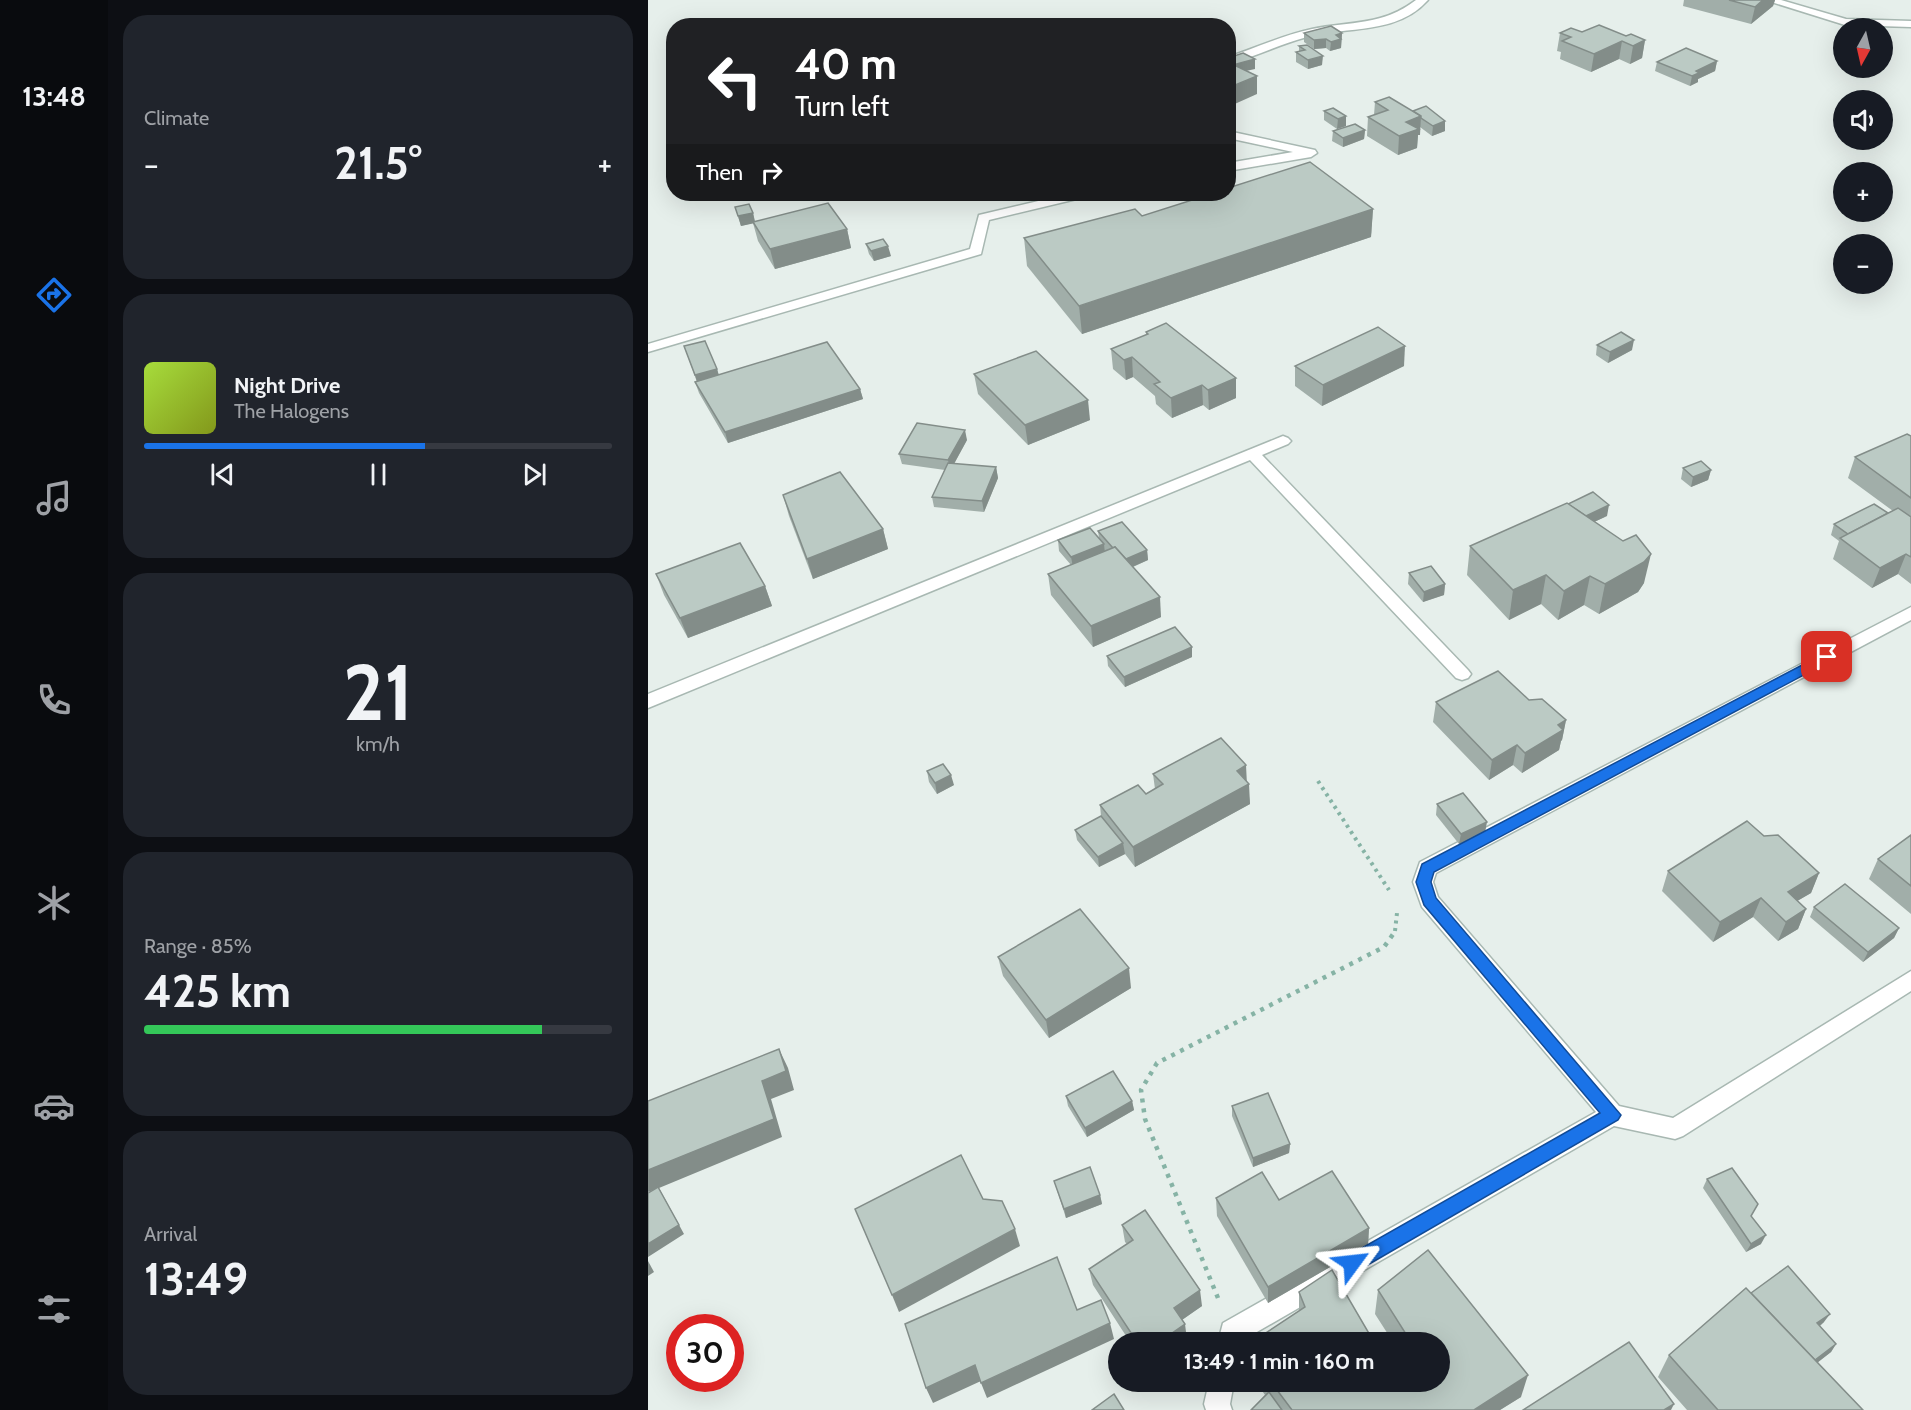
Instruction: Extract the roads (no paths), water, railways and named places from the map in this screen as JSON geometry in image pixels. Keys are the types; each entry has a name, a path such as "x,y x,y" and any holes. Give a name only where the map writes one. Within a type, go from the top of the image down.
{"street":[{"path":"1236,58 1311,33 1381,25 1408,13 1423,0"},
{"path":"1770,0 1845,22 1911,24"},
{"path":"1236,136 1311,153 1236,166"},
{"path":"648,348 976,251 983,218 1052,201"},
{"path":"648,701 1283,441"},
{"path":"1252,453 1462,674"},
{"path":"1911,613 1427,868 1423,882 1429,901 1612,1115 1676,1130 1911,980"},
{"path":"1240,1332 1612,1115"},
{"path":"1218,1410 1220,1392"}]}
